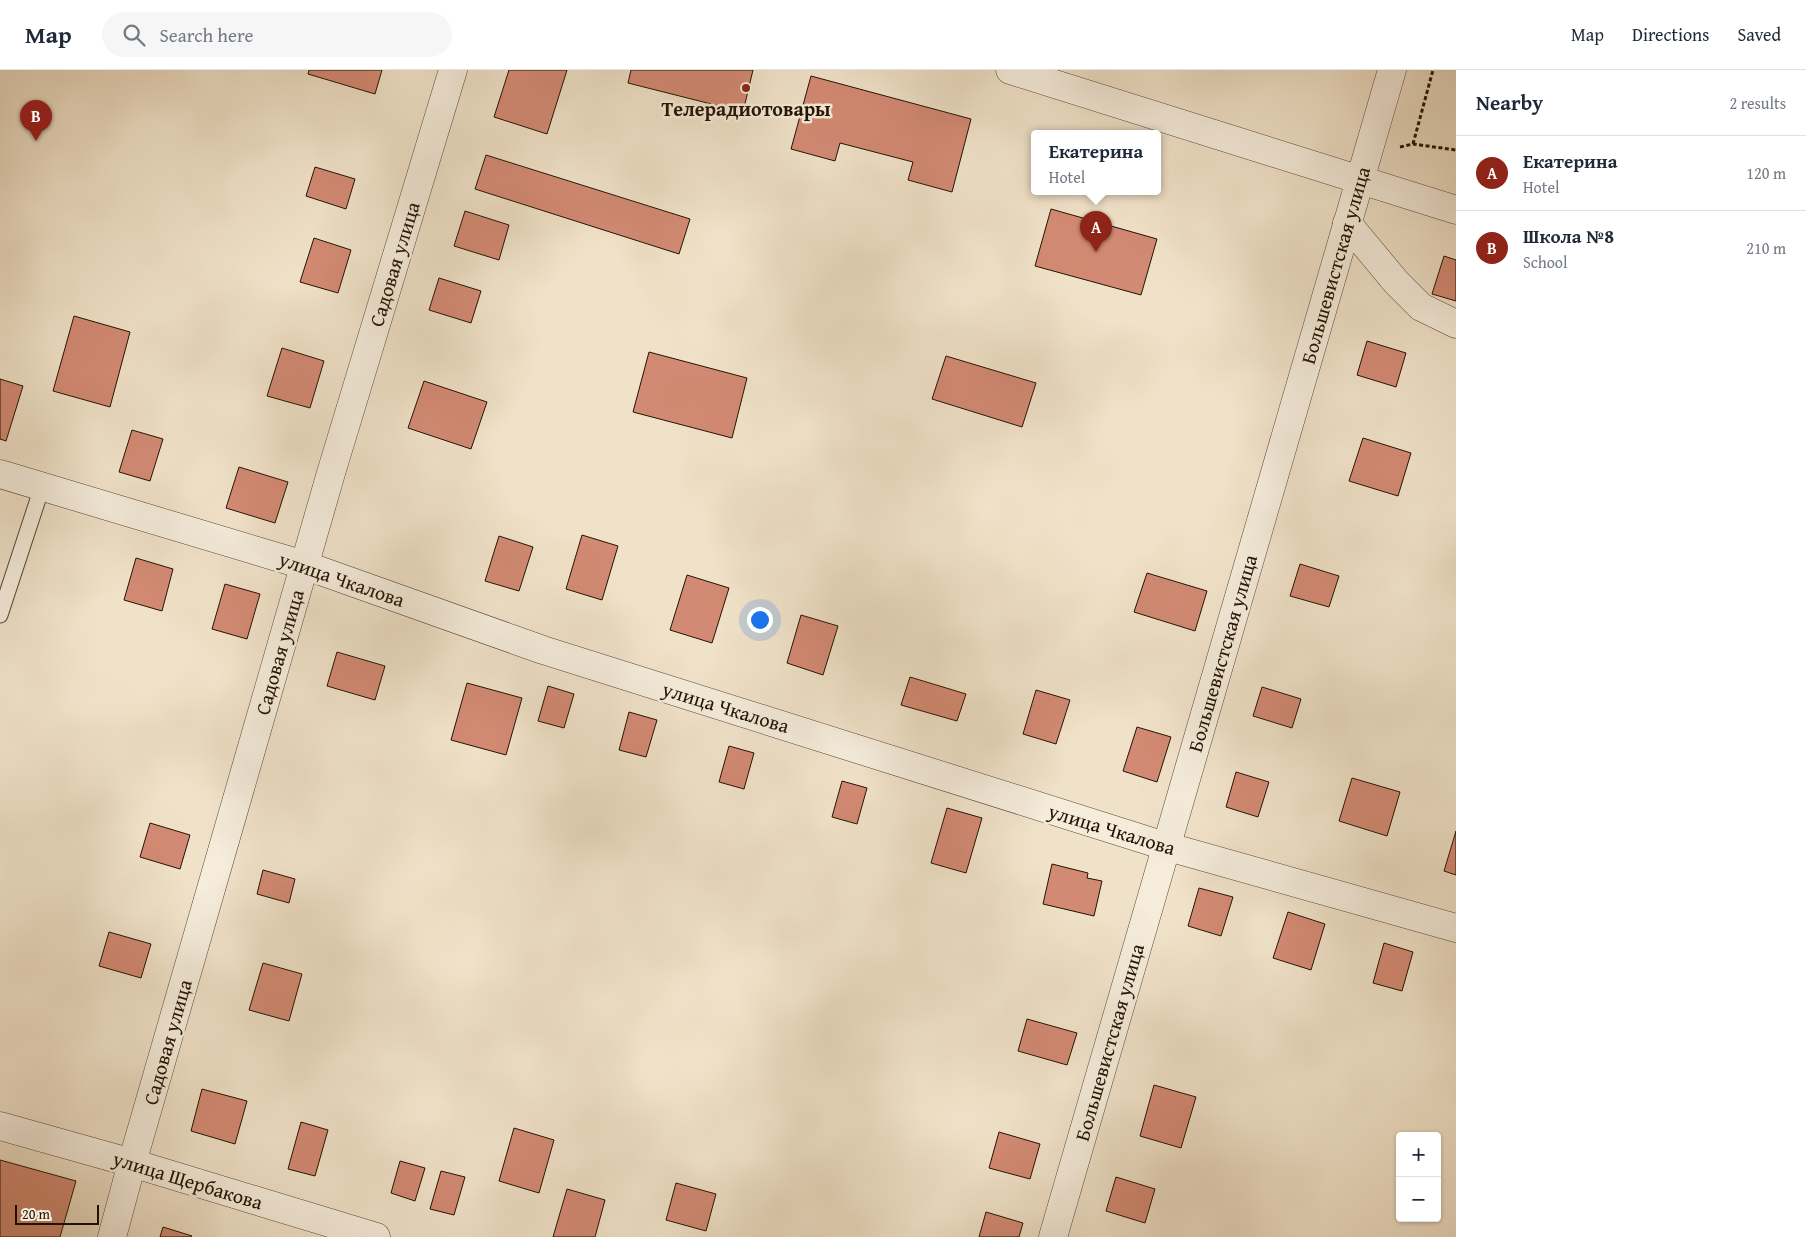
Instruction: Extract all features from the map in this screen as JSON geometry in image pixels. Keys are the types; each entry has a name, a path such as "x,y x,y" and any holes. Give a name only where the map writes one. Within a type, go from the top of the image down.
{"street":[{"name":"Садовая улица","path":"112,1237 304,565 453,70"},
{"path":"1010,70 1456,210"},
{"name":"Большевистская улица","path":"1053,1237 1392,70"},
{"path":"1347,223 1396,282 1421,307 1456,324"},
{"name":"улица Чкалова","path":"0,474 304,565 543,650 1166,846 1456,928"},
{"name":"улица Щербакова","path":"0,1126 132,1163 376,1237"}],"lane":[{"path":"0,615 42,487"}],"path":[{"path":"1413,144 1433,70"},
{"path":"1368,151 1413,144 1456,150"}],"building":[{"path":"309,70 382,70 375,94 308,74"},
{"path":"509,70 567,70 547,134 494,117"},
{"path":"631,70 753,70 743,112 628,83"},
{"path":"811,76 971,119 952,192 908,180 913,162 840,143 835,161 791,149"},
{"path":"486,155 690,219 679,254 475,189"},
{"path":"315,167 355,179 346,209 306,196"},
{"path":"1051,209 1157,239 1141,295 1035,266"},
{"path":"465,211 509,225 499,260 454,246"},
{"path":"314,238 351,250 338,293 300,282"},
{"path":"1444,256 1456,260 1456,301 1432,294"},
{"path":"439,278 481,291 471,323 429,310"},
{"path":"74,316 130,332 110,407 53,391"},
{"path":"1367,341 1406,353 1396,387 1357,375"},
{"path":"282,348 324,361 310,408 267,396"},
{"path":"649,352 747,378 732,438 633,412"},
{"path":"946,356 1036,383 1022,427 932,399"},
{"path":"0,379 23,386 6,441 0,439"},
{"path":"424,381 487,402 471,449 408,428"},
{"path":"132,430 163,439 150,481 119,472"},
{"path":"1363,438 1411,453 1398,496 1349,481"},
{"path":"239,467 288,482 275,523 226,508"},
{"path":"582,535 618,546 602,600 566,589"},
{"path":"499,536 533,547 519,591 485,581"},
{"path":"136,558 173,569 162,611 124,600"},
{"path":"1300,564 1339,576 1329,607 1290,596"},
{"path":"1147,573 1207,591 1195,631 1134,612"},
{"path":"687,575 729,588 712,643 670,630"},
{"path":"225,584 260,594 247,639 212,629"},
{"path":"801,615 838,626 823,675 787,663"},
{"path":"337,652 385,666 375,700 327,686"},
{"path":"910,677 966,694 957,721 901,705"},
{"path":"467,683 522,698 506,755 451,740"},
{"path":"548,686 574,694 564,728 538,721"},
{"path":"1262,687 1301,699 1292,728 1253,716"},
{"path":"1036,690 1070,700 1056,744 1023,734"},
{"path":"629,712 657,720 646,757 619,750"},
{"path":"1137,727 1171,737 1157,782 1123,771"},
{"path":"729,746 754,753 744,789 719,782"},
{"path":"1236,772 1269,782 1258,817 1226,807"},
{"path":"1352,778 1400,792 1387,836 1339,821"},
{"path":"842,781 867,788 857,824 832,817"},
{"path":"947,808 982,818 966,873 931,863"},
{"path":"150,823 190,835 180,869 140,857"},
{"path":"1456,831 1456,875 1444,871"},
{"path":"1052,864 1088,873 1087,878 1102,881 1094,916 1043,904"},
{"path":"263,870 295,879 289,903 257,894"},
{"path":"1199,888 1233,897 1221,936 1188,926"},
{"path":"1288,912 1325,924 1311,970 1273,958"},
{"path":"109,932 151,944 141,978 99,966"},
{"path":"1384,943 1413,952 1402,991 1373,983"},
{"path":"263,963 302,974 289,1021 249,1010"},
{"path":"1027,1019 1077,1033 1067,1065 1018,1051"},
{"path":"1154,1085 1196,1097 1181,1148 1140,1136"},
{"path":"202,1089 247,1101 235,1144 191,1131"},
{"path":"301,1122 328,1130 315,1176 288,1169"},
{"path":"514,1128 554,1140 539,1193 499,1181"},
{"path":"999,1132 1040,1144 1030,1179 989,1168"},
{"path":"0,1160 76,1181 60,1237 0,1237"},
{"path":"400,1161 425,1168 415,1201 391,1193"},
{"path":"441,1171 465,1177 454,1215 430,1209"},
{"path":"1116,1177 1155,1189 1145,1223 1106,1211"},
{"path":"676,1183 716,1194 706,1231 666,1220"},
{"path":"567,1189 605,1200 595,1237 553,1237"},
{"path":"986,1212 1023,1223 1019,1237 979,1237"},
{"path":"163,1227 192,1236 160,1237"}],"place":[{"name":"Телерадиотовары","path":"746,88"},
{"name":"Школа №8","path":"36,141"},
{"name":"Екатерина","path":"1096,252"}]}
